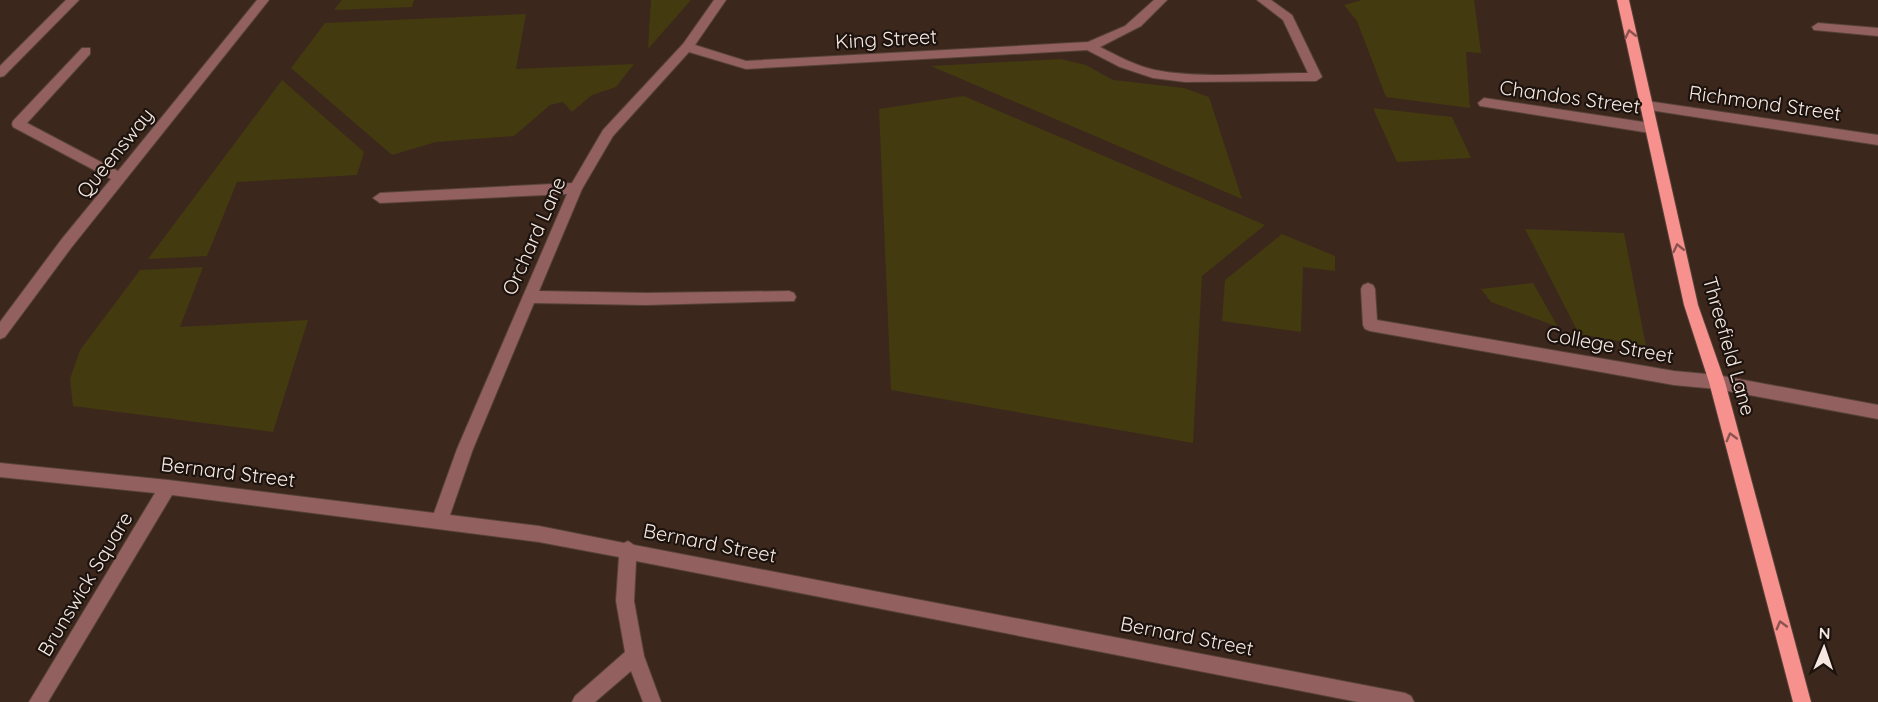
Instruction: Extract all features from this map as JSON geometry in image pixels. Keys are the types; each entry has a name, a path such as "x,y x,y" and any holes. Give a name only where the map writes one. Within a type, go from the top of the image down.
{"main road":[{"name":"Threefield Lane","path":"1623,0 1650,128 1692,305 1717,382 1802,702"}],"street":[{"path":"0,73 73,0"},
{"name":"Queensway","path":"0,333 66,244 262,0"},
{"name":"Orchard Lane","path":"440,520 465,449 576,188 608,133 687,47 720,0"},
{"name":"King Street","path":"687,47 746,64 1089,46 1124,34 1147,17 1161,0"},
{"path":"1089,46 1124,64 1153,74 1185,78 1316,77 1288,18 1263,0"},
{"path":"1818,27 1878,32"},
{"path":"86,51 18,124 120,178"},
{"name":"Chandos Street","path":"1484,103 1650,128"},
{"name":"Richmond Street","path":"1647,106 1878,140"},
{"path":"380,198 576,188"},
{"name":"College Street","path":"1368,289 1370,325 1674,378 1717,382 1878,412"},
{"path":"528,297 646,299 789,297"},
{"name":"Bernard Street","path":"0,470 168,487 539,534 628,549 1405,702"},
{"name":"Brunswick Square","path":"38,702 168,487"},
{"path":"628,549 625,601 635,656 652,702"},
{"path":"581,702 635,656"}],"shaded area":[{"path":"342,0 414,0 412,7 334,10"},
{"path":"651,0 691,0 648,49"},
{"path":"1362,0 1474,0 1481,53 1466,52 1470,108 1386,97 1357,21 1344,5"},
{"path":"526,14 516,69 634,64 616,87 592,95 572,112 563,102 550,105 514,136 436,142 392,155 291,68 325,23"},
{"path":"1061,59 1086,65 1113,80 1184,88 1209,97 1242,199 931,66"},
{"path":"282,80 364,152 357,175 237,182 207,256 148,259"},
{"path":"964,96 1265,225 1202,276 1193,443 891,390 879,109"},
{"path":"1373,108 1452,117 1471,158 1397,162"},
{"path":"1525,229 1624,233 1646,346 1579,334"},
{"path":"1282,234 1335,256 1335,271 1303,267 1301,332 1222,321 1225,280"},
{"path":"203,267 180,327 308,320 273,432 73,406 70,379 80,350 140,270"},
{"path":"1533,283 1558,327 1491,302 1481,289"}]}
